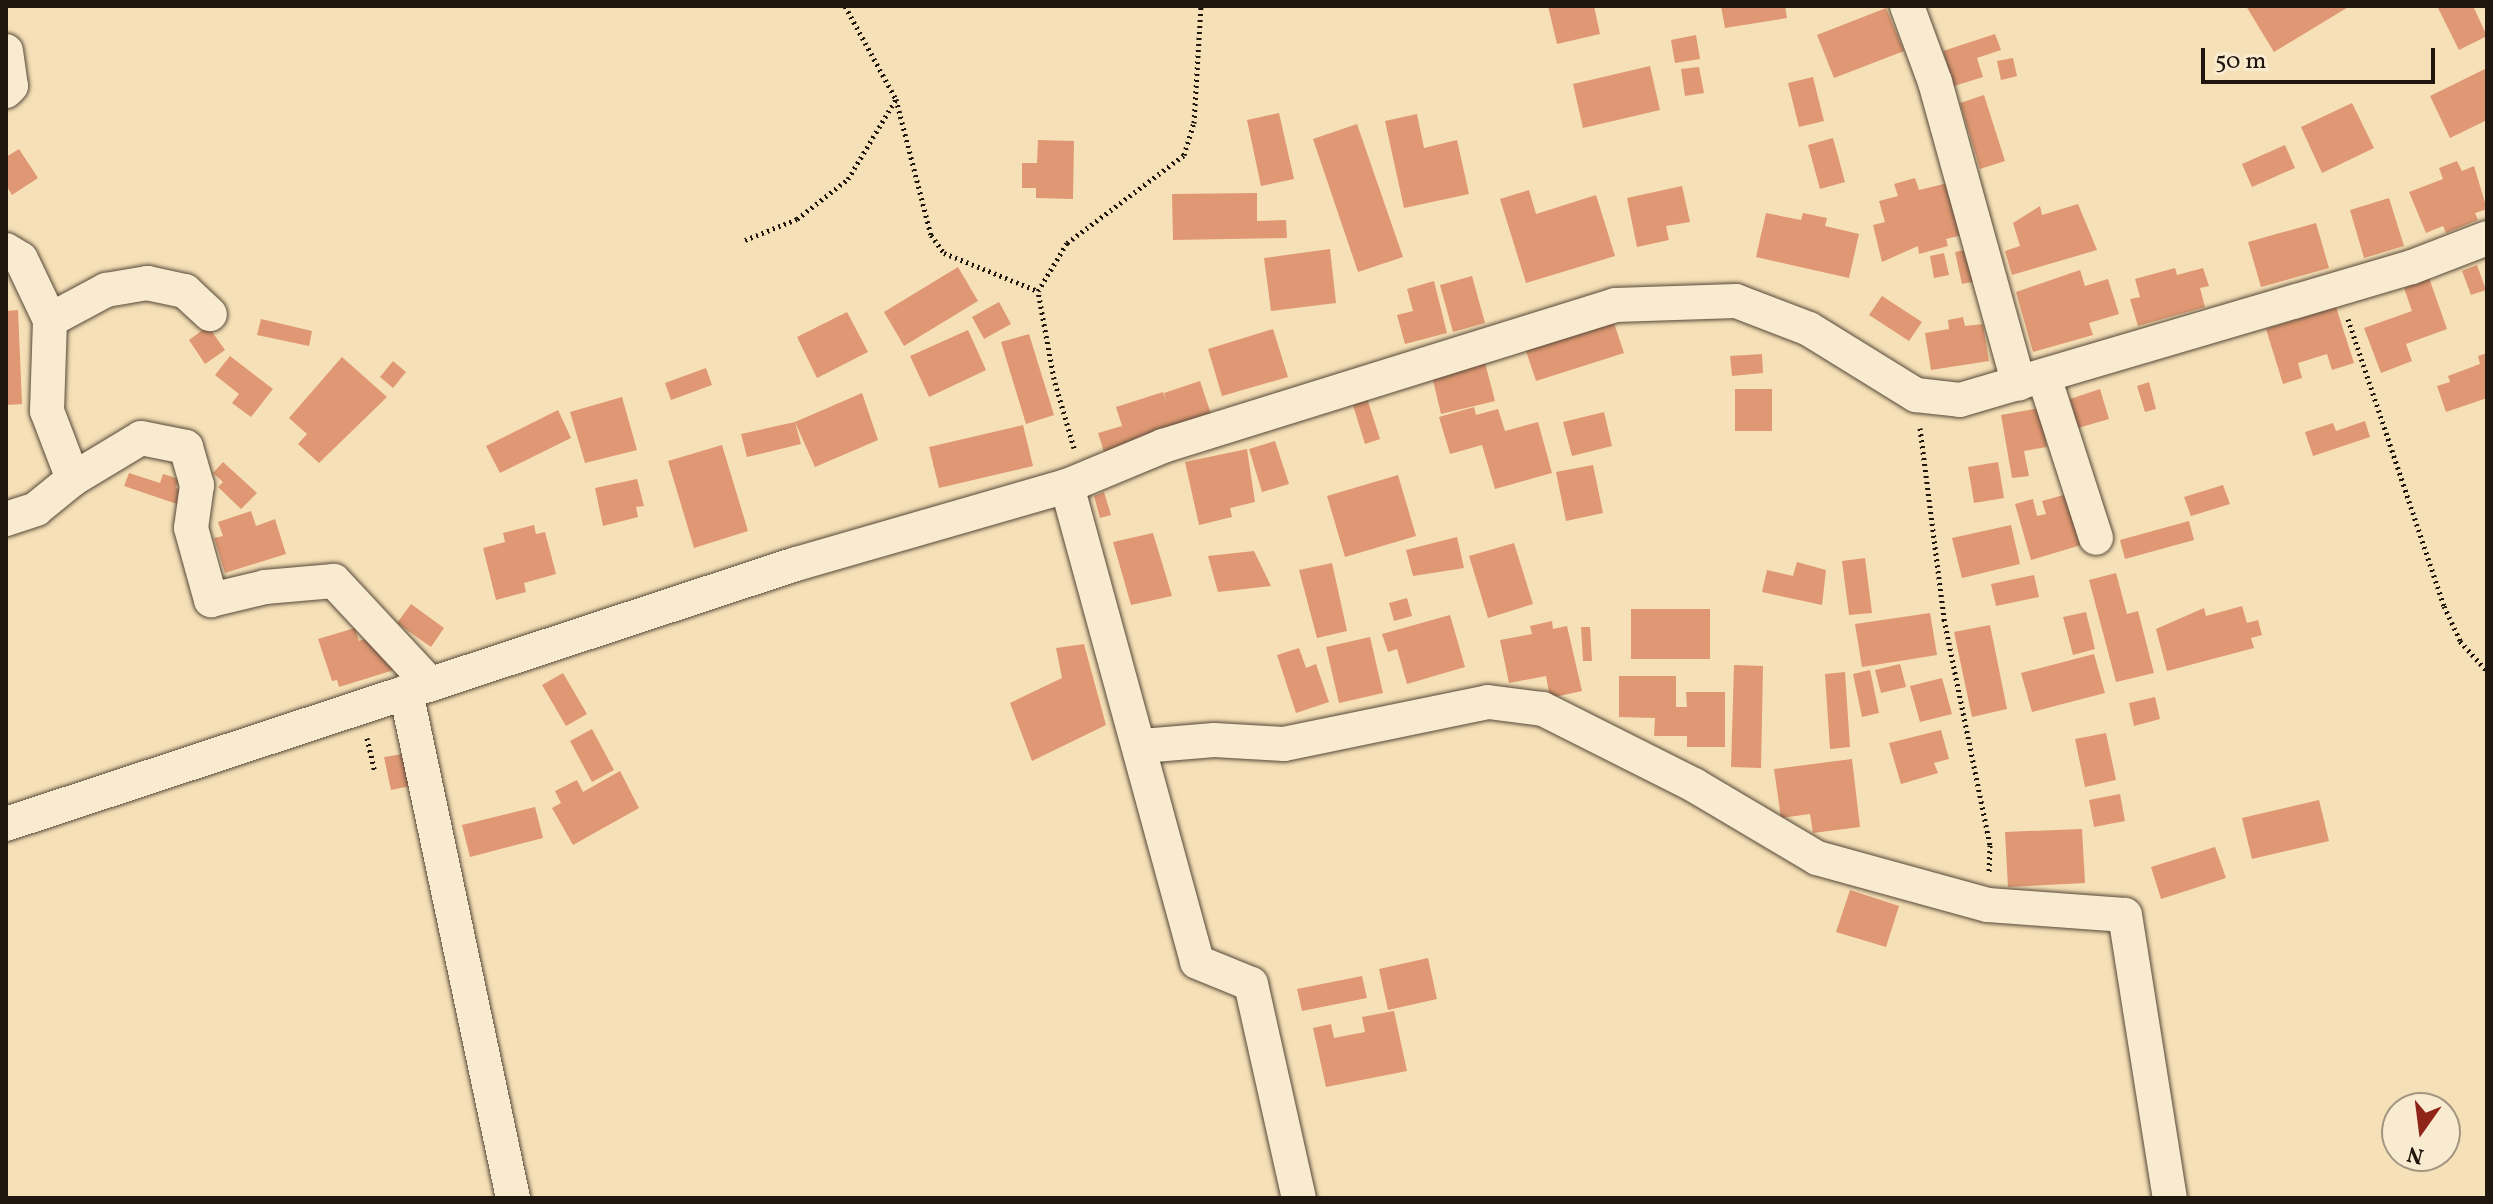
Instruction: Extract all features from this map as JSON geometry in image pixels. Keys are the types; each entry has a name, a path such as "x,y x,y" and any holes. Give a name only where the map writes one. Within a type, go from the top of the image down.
{"street":[{"path":"1907,6 1935,82 2032,380 2096,538"},
{"path":"6,51 11,86 6,91"},
{"path":"6,824 796,564 1075,482 1163,446 1615,305 1736,301 1809,329 1916,395 1960,400 2337,288 2487,238"},
{"path":"6,250 21,259 50,320 47,411 73,479"},
{"path":"50,320 106,290 147,283 185,291 210,314"},
{"path":"6,519 36,509 73,479 141,438 186,447 197,485 191,528 206,614 265,587 334,581 418,688 513,1198"},
{"path":"1075,482 1197,962 1251,984 1299,1198"},
{"path":"1142,746 1214,740 1284,744 1488,702 1543,709 1694,785 1817,858 1988,905 2125,915 2170,1198"}],"path":[{"path":"845,6 896,99 931,235 944,253 1038,291"},
{"path":"1075,482 1038,291 1067,243 1184,155 1194,123 1201,6"},
{"path":"745,240 797,219 848,179 896,99"},
{"path":"2337,288 2444,606 2460,641 2487,671"},
{"path":"1916,395 1944,619 1990,845 1988,905"}],"building":[{"path":"1548,6 1594,6 1600,34 1557,44"},
{"path":"1721,6 1785,6 1787,18 1725,28"},
{"path":"2246,6 2350,6 2274,52"},
{"path":"2437,6 2473,6 2487,36 2459,50"},
{"path":"1886,8 1904,51 1834,78 1817,35"},
{"path":"1995,34 2001,50 1977,58 1983,77 1954,86 1943,51"},
{"path":"1696,35 1700,59 1675,63 1671,40"},
{"path":"2013,58 2017,76 2001,80 1997,61"},
{"path":"1650,66 1660,110 1583,128 1573,84"},
{"path":"1699,67 1704,93 1685,96 1681,69"},
{"path":"2487,68 2487,120 2450,138 2430,96"},
{"path":"1813,77 1824,121 1799,127 1788,83"},
{"path":"1984,95 2005,161 1980,169 1960,103"},
{"path":"2352,103 2374,148 2322,173 2301,127"},
{"path":"1279,113 1294,179 1261,186 1247,120"},
{"path":"1417,114 1424,148 1457,140 1469,194 1404,208 1385,121"},
{"path":"1357,124 1403,257 1358,272 1313,139"},
{"path":"1833,138 1845,182 1820,189 1808,145"},
{"path":"1038,140 1074,141 1073,199 1036,198 1036,188 1022,188 1022,163 1037,163"},
{"path":"2285,145 2295,168 2252,187 2242,164"},
{"path":"19,149 38,178 12,195 6,185 6,157"},
{"path":"2457,161 2462,171 2474,166 2487,209 2475,213 2478,220 2446,233 2443,226 2426,233 2409,192 2443,179 2439,168"},
{"path":"1915,178 1919,190 1952,182 1966,234 1946,239 1948,246 1919,254 1918,246 1882,262 1873,225 1885,222 1879,201 1898,196 1894,184"},
{"path":"1682,186 1690,222 1666,226 1669,240 1637,247 1627,198"},
{"path":"1529,190 1536,214 1596,195 1615,256 1526,283 1500,199"},
{"path":"1257,193 1257,221 1286,220 1287,238 1173,240 1172,194"},
{"path":"2389,198 2404,246 2364,258 2350,210"},
{"path":"2078,204 2097,250 2012,275 2005,251 2020,246 2013,223 2040,206 2042,215"},
{"path":"1766,213 1801,220 1803,213 1827,218 1825,226 1859,234 1849,278 1756,257"},
{"path":"2316,223 2329,268 2261,287 2248,242"},
{"path":"1330,249 1336,303 1271,311 1264,258"},
{"path":"1970,249 1977,281 1962,284 1955,252"},
{"path":"1944,253 1949,275 1934,278 1930,256"},
{"path":"2477,265 2486,290 2471,295 2462,271"},
{"path":"958,267 978,301 904,346 884,312"},
{"path":"2175,268 2177,275 2203,268 2209,286 2200,288 2205,307 2138,326 2130,299 2140,297 2135,279"},
{"path":"2080,270 2085,286 2108,279 2119,314 2089,323 2093,335 2033,352 2016,292"},
{"path":"1472,276 1485,323 1453,332 1440,285"},
{"path":"2429,278 2447,329 2406,344 2412,361 2381,373 2364,328 2412,311 2404,288"},
{"path":"1434,281 1447,333 1405,344 1397,315 1413,311 1407,289"},
{"path":"1882,296 1922,322 1909,341 1869,315"},
{"path":"999,302 1011,324 984,339 972,317"},
{"path":"2336,307 2354,363 2332,370 2327,354 2298,363 2302,378 2283,384 2266,329"},
{"path":"18,310 22,404 6,405 6,311"},
{"path":"847,312 868,352 817,378 797,337"},
{"path":"1612,317 1624,353 1536,381 1524,345"},
{"path":"1963,317 1965,326 1983,324 1989,361 1931,370 1925,333 1949,329 1948,320"},
{"path":"261,319 312,331 309,346 257,335"},
{"path":"208,326 225,350 205,364 189,340"},
{"path":"1273,329 1288,377 1222,396 1208,349"},
{"path":"968,330 986,370 929,397 910,356"},
{"path":"1029,334 1054,415 1026,424 1001,342"},
{"path":"2487,353 2487,398 2446,412 2437,386 2450,382 2448,376 2480,364 2478,356"},
{"path":"1762,354 1763,373 1732,376 1730,356"},
{"path":"230,356 273,389 251,417 232,403 239,394 215,375"},
{"path":"342,357 387,397 319,463 298,444 307,434 289,418"},
{"path":"1484,359 1495,401 1441,414 1431,372"},
{"path":"393,361 406,372 393,388 380,377"},
{"path":"706,368 712,385 671,400 665,383"},
{"path":"1200,381 1212,417 1104,452 1098,433 1122,426 1116,407 1163,392 1166,401 1164,393"},
{"path":"2149,382 2156,409 2145,412 2137,386"},
{"path":"1735,389 1772,389 1772,431 1735,431"},
{"path":"2100,389 2109,419 2078,428 2070,399"},
{"path":"862,393 878,440 815,467 795,422"},
{"path":"1366,395 1380,439 1365,444 1351,399"},
{"path":"622,397 637,450 585,463 570,412"},
{"path":"1474,407 1476,415 1498,409 1505,431 1538,422 1552,473 1495,489 1482,445 1450,454 1439,417"},
{"path":"2040,408 2047,447 2024,451 2029,476 2012,478 2001,415"},
{"path":"558,410 571,438 500,473 486,446"},
{"path":"1604,412 1612,446 1572,456 1563,422"},
{"path":"2365,421 2370,437 2313,456 2305,432 2333,423 2336,431"},
{"path":"795,422 801,444 747,457 741,434"},
{"path":"1023,425 1033,466 939,488 929,447"},
{"path":"1275,441 1289,484 1262,492 1249,449"},
{"path":"722,445 748,531 694,548 668,461"},
{"path":"1247,449 1255,502 1230,508 1232,517 1199,525 1185,462"},
{"path":"223,462 257,493 241,509 218,487 223,482 213,473"},
{"path":"1998,462 2004,498 1974,503 1968,467"},
{"path":"1593,465 1603,513 1566,521 1556,472"},
{"path":"129,473 160,483 163,474 179,479 176,488 184,491 180,505 124,486"},
{"path":"1398,475 1416,536 1345,557 1327,496"},
{"path":"637,479 644,506 636,507 638,517 603,526 595,488"},
{"path":"2223,485 2230,504 2191,516 2184,497"},
{"path":"1104,492 1111,515 1100,518 1094,496"},
{"path":"2067,494 2081,545 2031,560 2015,504 2033,499 2037,516 2046,514 2042,501"},
{"path":"251,511 256,526 275,519 286,554 225,573 214,538 223,536 218,522"},
{"path":"2189,521 2194,540 2125,559 2120,540"},
{"path":"534,525 536,534 545,532 556,574 524,583 526,592 496,600 483,548 505,542 503,533"},
{"path":"2011,525 2020,564 1962,578 1952,538"},
{"path":"1153,533 1172,596 1131,605 1113,542"},
{"path":"1457,537 1464,568 1413,576 1406,550"},
{"path":"1514,543 1533,604 1488,618 1469,556"},
{"path":"1254,551 1271,586 1218,592 1208,556"},
{"path":"1865,558 1872,613 1849,615 1842,561"},
{"path":"1797,562 1826,570 1822,605 1762,592 1767,570 1793,576"},
{"path":"1332,563 1347,631 1317,638 1299,570"},
{"path":"2116,573 2127,614 2138,611 2154,673 2116,682 2089,580"},
{"path":"2034,575 2039,597 1996,606 1991,584"},
{"path":"1407,598 1412,616 1394,621 1389,603"},
{"path":"411,604 444,628 431,647 397,623"},
{"path":"2242,606 2247,623 2258,620 2262,635 2251,638 2254,648 2167,671 2156,629 2204,608 2206,616"},
{"path":"1631,609 1710,609 1710,659 1631,659"},
{"path":"2086,612 2095,649 2073,655 2063,617"},
{"path":"1930,613 1937,655 1862,667 1855,624"},
{"path":"1450,615 1465,667 1407,684 1397,649 1388,652 1382,634"},
{"path":"1552,621 1553,629 1567,626 1582,691 1550,698 1546,676 1509,683 1500,640 1532,634 1530,626"},
{"path":"1990,625 2007,709 1972,717 1954,632"},
{"path":"1581,627 1590,627 1592,661 1583,661"},
{"path":"355,628 359,641 383,633 394,670 339,687 337,680 332,681 318,639"},
{"path":"1370,637 1383,693 1339,703 1326,647"},
{"path":"1084,644 1106,725 1032,761 1010,703 1062,678 1056,648"},
{"path":"1299,648 1306,668 1316,664 1329,702 1296,713 1277,655"},
{"path":"2094,654 2105,693 2032,712 2021,673"},
{"path":"1900,664 1906,687 1881,693 1875,670"},
{"path":"1734,665 1763,666 1761,768 1731,767"},
{"path":"1870,670 1879,713 1862,717 1853,674"},
{"path":"1845,672 1850,747 1830,749 1825,674"},
{"path":"563,673 587,714 566,726 542,685"},
{"path":"1619,676 1676,676 1676,707 1687,707 1686,692 1725,692 1725,747 1687,747 1687,736 1654,736 1655,718 1619,717"},
{"path":"1942,678 1952,714 1920,722 1910,686"},
{"path":"2155,697 2160,719 2134,726 2129,703"},
{"path":"592,729 614,770 592,782 570,741"},
{"path":"1941,730 1949,759 1934,763 1938,773 1901,784 1889,743"},
{"path":"2106,733 2116,780 2085,787 2075,739"},
{"path":"403,754 410,786 391,790 384,757"},
{"path":"1852,759 1860,827 1813,833 1810,814 1781,818 1774,769"},
{"path":"620,771 639,808 573,845 552,808 561,803 555,791 577,780 583,792"},
{"path":"2120,794 2125,821 2094,827 2089,800"},
{"path":"2319,800 2329,841 2252,859 2242,818"},
{"path":"535,807 543,838 470,857 462,825"},
{"path":"2082,829 2085,883 2008,887 2005,832"},
{"path":"2215,847 2226,878 2161,899 2151,867"},
{"path":"1850,890 1899,906 1886,947 1836,932"},
{"path":"1428,958 1437,999 1388,1010 1379,969"},
{"path":"1362,976 1367,998 1302,1011 1297,989"},
{"path":"1394,1011 1407,1071 1326,1087 1313,1028 1331,1024 1334,1038 1365,1032 1362,1017"}]}
